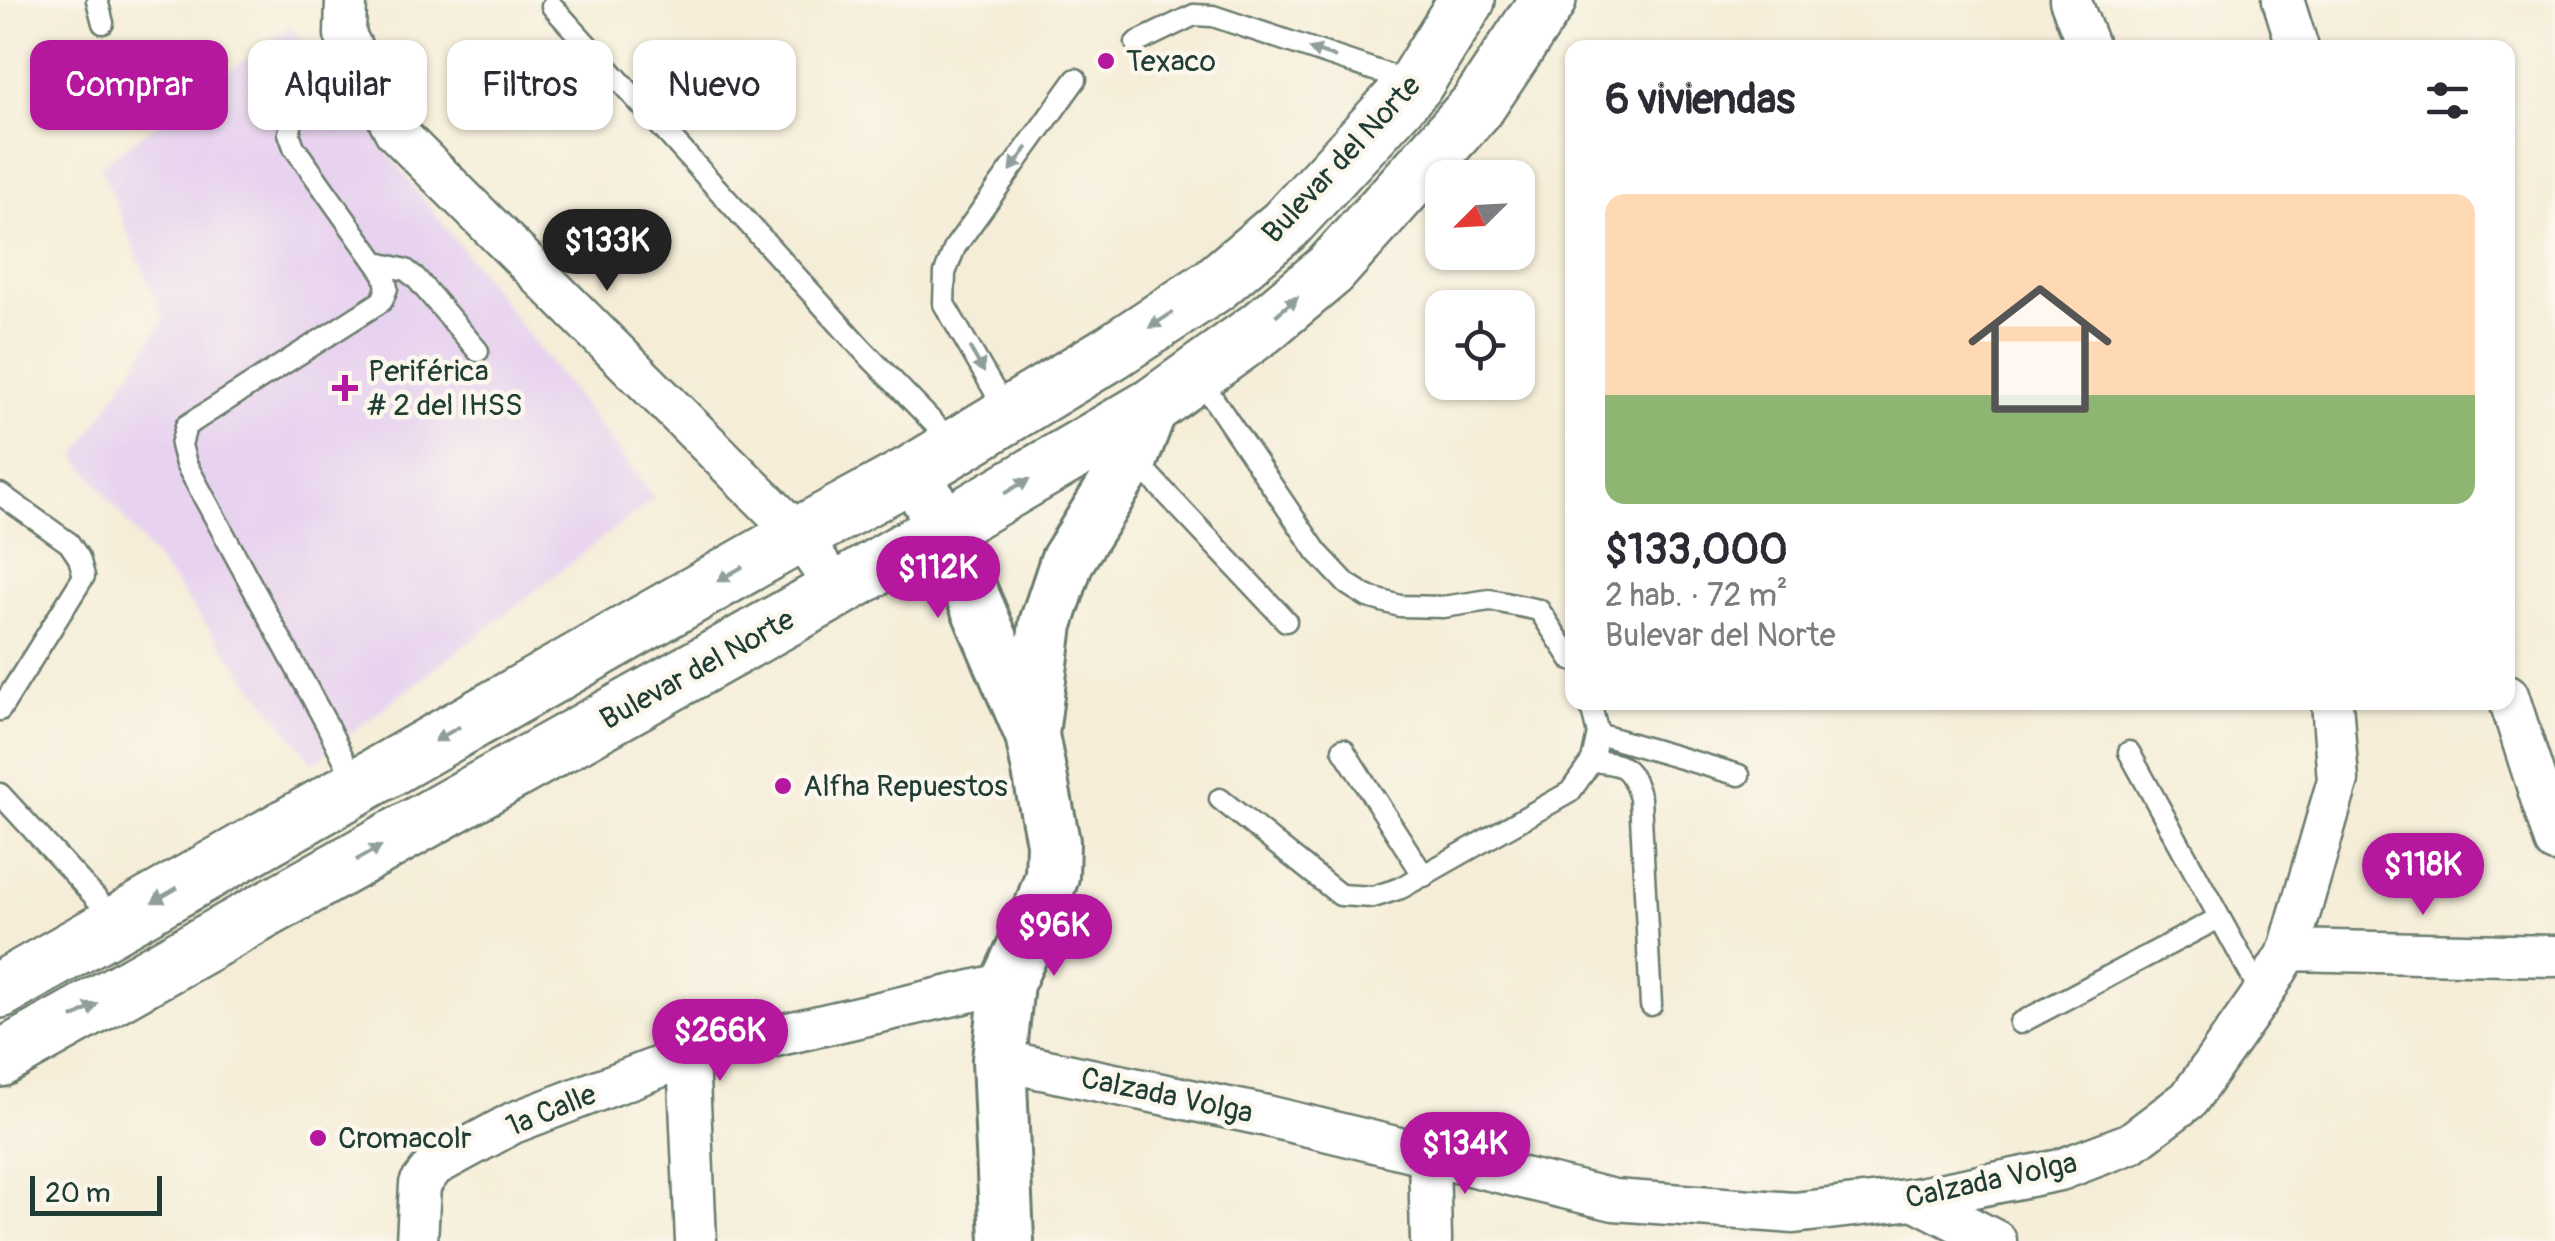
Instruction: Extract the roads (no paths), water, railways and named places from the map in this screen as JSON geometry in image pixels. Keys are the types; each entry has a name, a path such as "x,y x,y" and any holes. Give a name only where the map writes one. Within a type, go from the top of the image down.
{"main road":[{"name":"Bulevar del Norte","path":"0,990 935,460 1214,285 1285,225 1415,84 1467,0"},
{"name":"Bulevar del Norte","path":"0,1059 837,590 1152,407 1261,328 1330,270 1478,106 1548,0"}],"street":[{"path":"346,0 347,40"},
{"path":"2070,0 2086,40"},
{"path":"2283,0 2296,40"},
{"path":"394,130 799,535 837,590"},
{"path":"1032,736 1046,624 1067,561 1132,457 1152,407"},
{"path":"935,460 944,528 1032,736 1053,842 1052,876 1007,983 999,1060 1007,1241"},
{"name":"Calzada Volga","path":"999,1060 1267,1116 1614,1200 1793,1227 2060,1170 2130,1143 2189,1099 2289,950 2338,780 2333,710"},
{"path":"2513,710 2555,842"},
{"path":"2289,950 2555,956"},
{"name":"1a Calle","path":"417,1223 420,1184 434,1166 513,1122 688,1056 1007,983"},
{"path":"688,1056 696,1241"},
{"path":"1429,1155 1431,1241"},
{"path":"1914,1199 1996,1241"}],"lane":[{"path":"97,0 103,24"},
{"path":"552,6 861,348 935,460"},
{"path":"1136,43 1189,8 1415,84"},
{"path":"1009,415 944,304 944,273 955,248 1076,79"},
{"path":"290,130 294,147 377,263 387,288 382,301 186,426 181,445 186,464 357,786"},
{"path":"377,263 406,270 416,278 478,351"},
{"path":"1197,374 1317,552 1348,584 1368,597 1400,606 1442,607 1490,600 1539,610 1565,649"},
{"path":"1132,457 1286,621"},
{"path":"0,494 69,542 84,576 0,710"},
{"path":"1220,799 1340,895 1373,898 1424,876 1570,792 1592,761 1598,734 1592,710"},
{"path":"1598,734 1740,774"},
{"path":"1343,749 1424,876"},
{"path":"2129,752 2262,995"},
{"path":"1592,761 1618,764 1630,772 1640,798 1652,1006"},
{"path":"0,794 118,922"},
{"path":"2020,1023 2220,918"}],"place":[{"name":"Texaco","path":"1106,61"},
{"name":"Periférica # 2 del IHSS","path":"345,388"},
{"name":"Alfha Repuestos","path":"783,786"},
{"name":"Cromacolr","path":"318,1138"}]}
